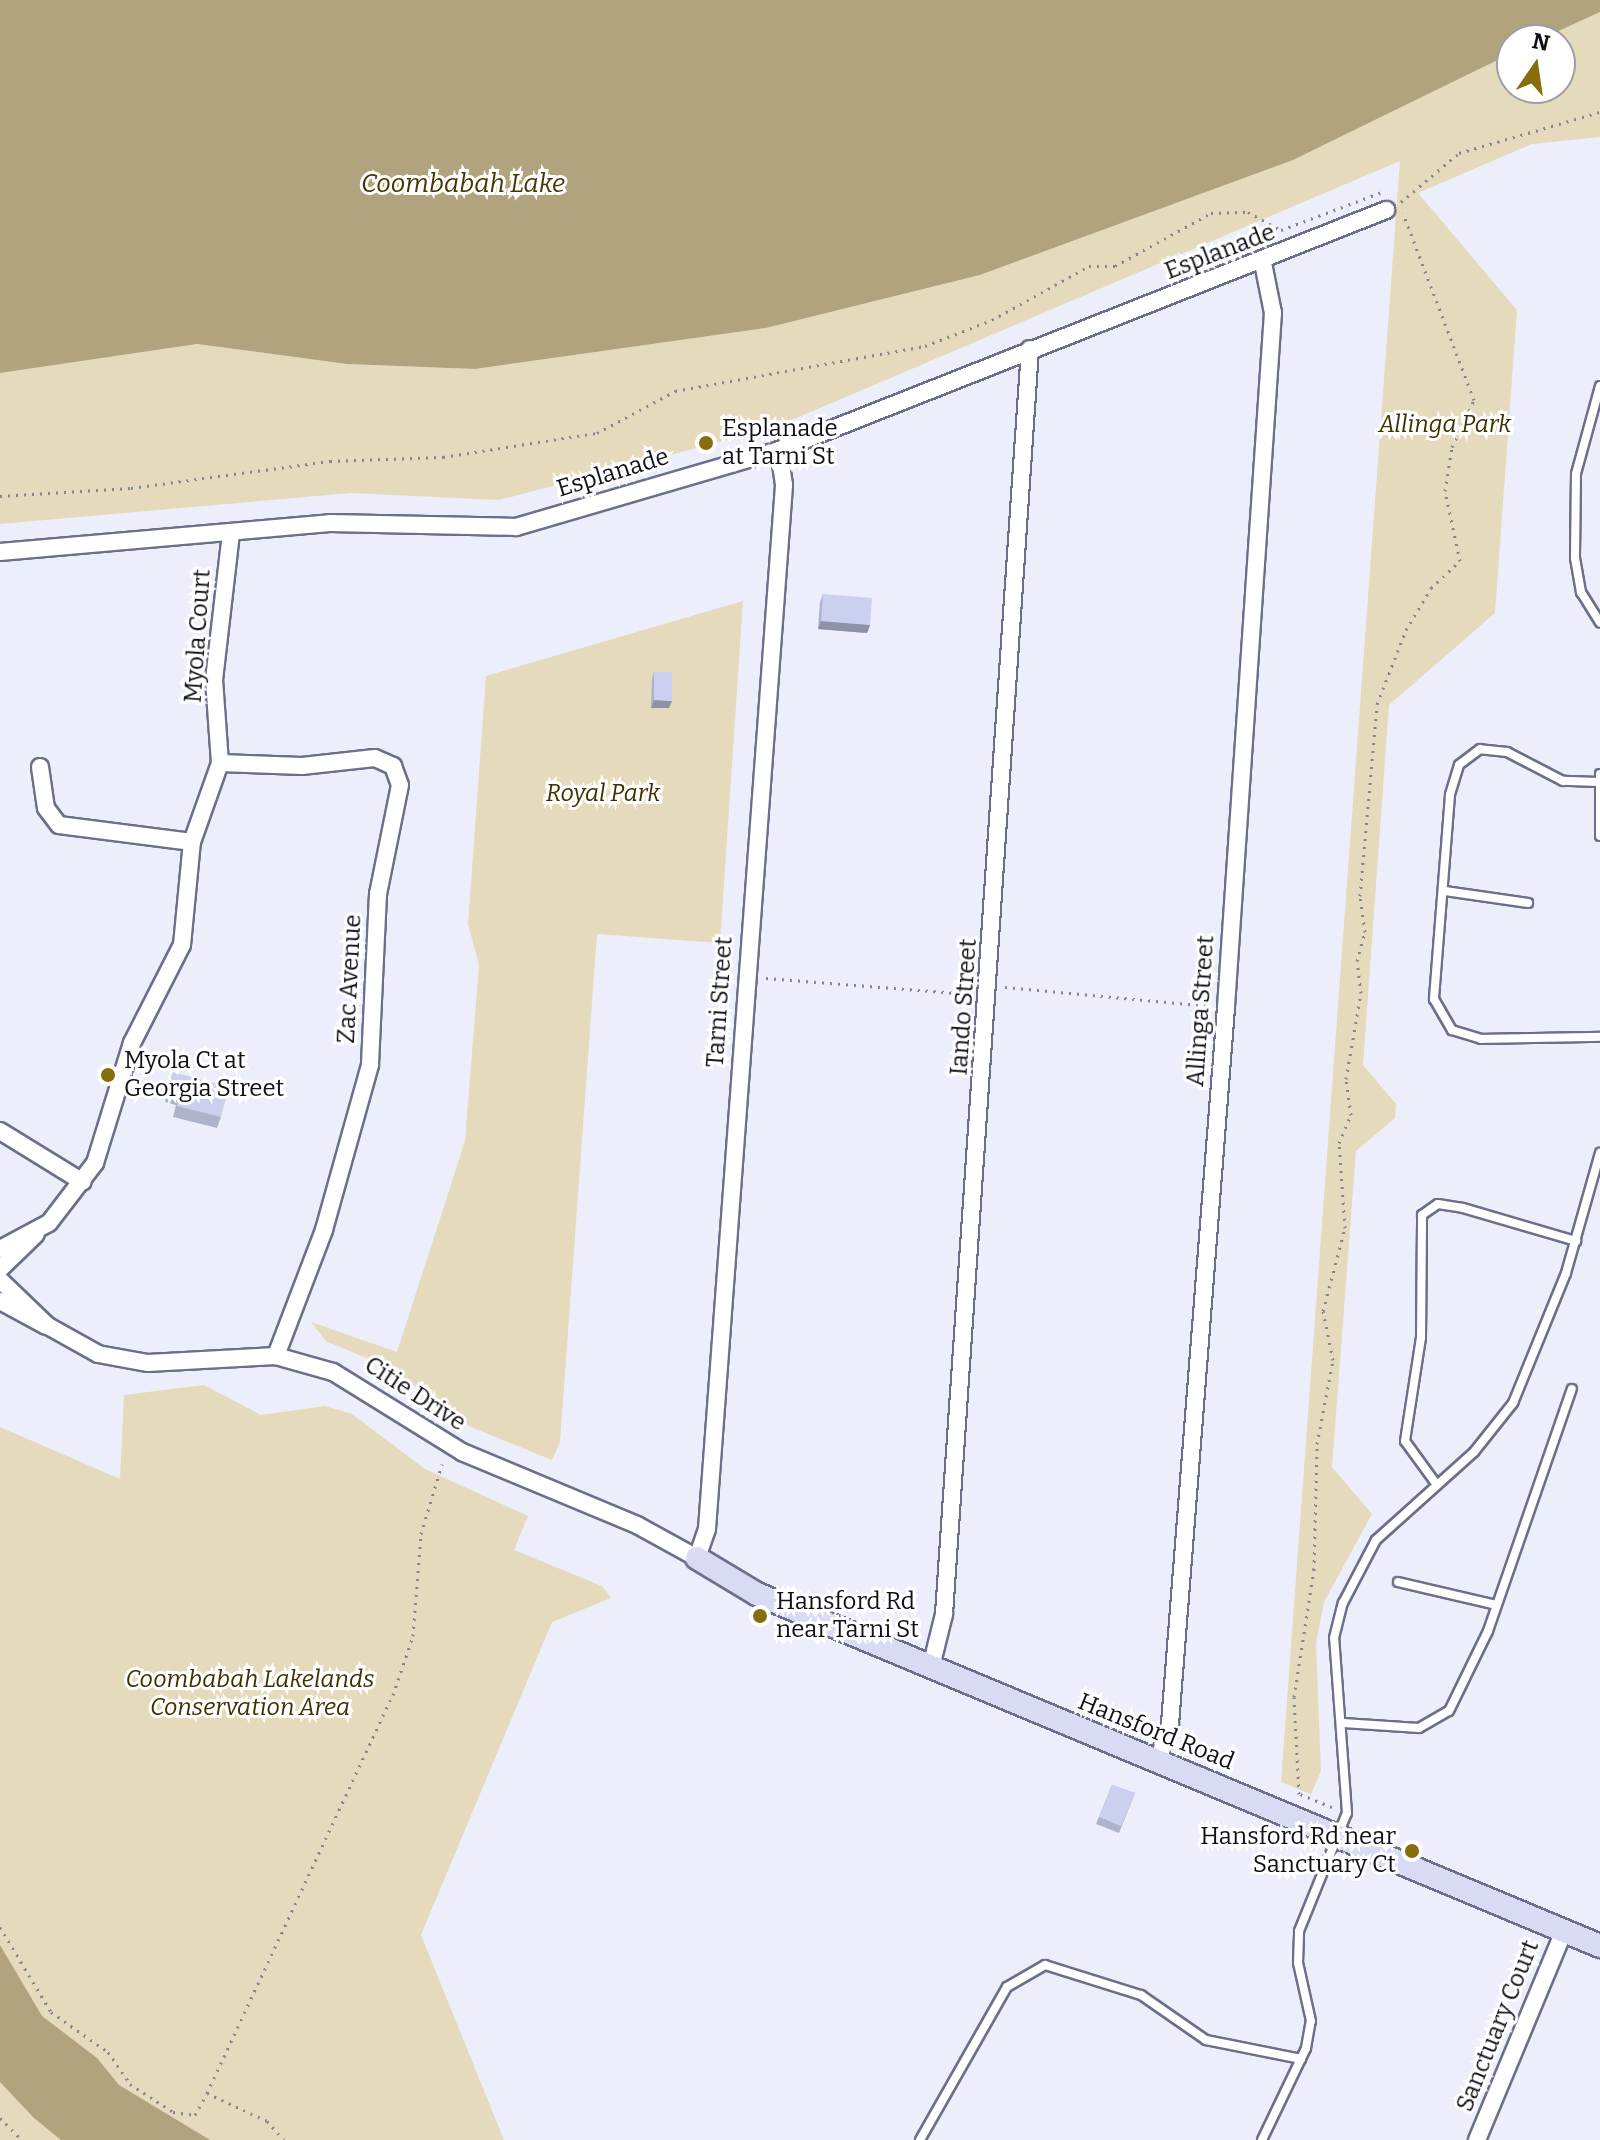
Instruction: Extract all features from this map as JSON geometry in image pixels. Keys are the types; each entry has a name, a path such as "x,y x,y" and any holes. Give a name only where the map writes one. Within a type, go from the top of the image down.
{"street":[{"name":"Esplanade","path":"0,552 355,523 494,531 779,450 1030,349 1263,263 1392,207"},
{"name":"Allinga Street","path":"1158,1761 1170,1724 1226,1007 1273,313 1263,263"},
{"name":"Iando Street","path":"931,1667 944,1614 989,991 1030,349"},
{"name":"Tarni Street","path":"697,1558 707,1529 784,485 779,450"},
{"name":"Myola Court","path":"0,1249 40,1230 83,1182 105,1144 132,1043 182,945 192,842 220,763 214,680 231,533"},
{"name":"Zac Avenue","path":"220,763 375,758 393,766 400,785 378,894 370,1065 324,1230 276,1356"},
{"path":"40,767 46,808 59,825 192,842"},
{"path":"0,1131 83,1182"},
{"path":"0,1269 40,1230"},
{"name":"Citie Drive","path":"0,1280 48,1326"},
{"name":"Citie Drive","path":"0,1301 98,1354 134,1362 276,1356 351,1379 462,1452 697,1558"},
{"name":"Hansford Road","path":"697,1558 757,1594 1600,1946"},
{"name":"Sanctuary Court","path":"1477,2140 1564,1931"}],"lane":[{"path":"1600,386 1576,474 1575,558 1581,592 1600,622"},
{"path":"1600,836 1599,778 1563,781 1507,752 1480,749 1459,765 1450,795 1445,891 1434,999 1452,1030 1526,1043 1600,1037"},
{"path":"1445,891 1528,903"},
{"path":"1262,2140 1301,2059 1311,2021 1298,1963 1299,1931 1347,1813 1343,1723 1334,1638 1354,1572 1376,1540 1437,1485 1513,1403 1576,1241 1600,1153"},
{"path":"1437,1485 1405,1441 1421,1338 1422,1215 1438,1204 1463,1208 1576,1241"},
{"path":"1343,1723 1419,1728 1443,1719 1496,1605 1572,1389"},
{"path":"1398,1582 1496,1605"},
{"path":"920,2140 1007,1987 1045,1965 1141,1995 1206,2040 1301,2059"}],"path":[{"path":"1392,207 1459,153 1600,112"},
{"path":"0,496 131,488 330,461 443,457 597,433 675,391 925,346 992,320 1089,266 1115,266 1211,213 1248,212 1281,230 1379,189 1392,207 1474,400 1452,447 1445,491 1460,561 1431,588 1387,668 1364,831 1361,993 1346,1079 1351,1115 1339,1143 1345,1228 1323,1311 1333,1360 1317,1444 1314,1570 1294,1697 1299,1794 1347,1813"},
{"path":"746,976 1226,1007"},
{"path":"0,1927 51,2012 108,2052 130,2084 173,2112 195,2115 393,1695 413,1636 421,1534 442,1464"},
{"path":"207,2093 267,2121 284,2140"},
{"path":"0,2118 22,2140"}],"green space":[{"name":"Allinga Park","path":"1600,12 1600,137 1532,144 1418,193 1517,310 1495,613 1389,705 1363,1065 1396,1104 1395,1118 1356,1151 1332,1467 1372,1514 1324,1602 1316,1644 1321,1771 1311,1794 1281,1782 1400,161 773,428 499,500 351,493 0,524 0,373 197,344 347,364 475,369 766,328 980,275 1293,160 1496,61 1496,104 1576,104 1574,24"},
{"name":"Royal Park","path":"743,601 720,943 597,934 560,1442 552,1460 471,1427 390,1368 326,1341 311,1322 397,1352 465,1141 479,965 468,924 486,676"},
{"name":"Coombabah Lakelands Conservation Area","path":"204,1385 261,1415 325,1406 352,1414 425,1469 528,1516 514,1550 602,1586 611,1598 552,1622 421,1935 504,2140 0,2140 0,1427 120,1479 124,1395"}],"water":[{"name":"Coombabah Lake","path":"0,0 1600,0 1600,12 1574,24 1496,24 1496,61 1293,160 980,275 766,328 475,369 347,364 197,344 0,373"},
{"path":"0,1945 42,2016 97,2058 119,2085 210,2140 61,2140 34,2118 0,2082"}],"building":[{"path":"823,594 872,598 870,625 821,621"},
{"path":"654,672 672,672 672,701 654,700"},
{"path":"173,1072 229,1087 221,1117 177,1106 180,1093 169,1090"},
{"path":"1112,1785 1135,1793 1121,1826 1099,1817"}],"place":[{"name":"Esplanade at Tarni St","path":"706,443"},
{"name":"Myola Ct at Georgia Street","path":"108,1075"},
{"name":"Hansford Rd near Tarni St","path":"760,1616"},
{"name":"Hansford Rd near Sanctuary Ct","path":"1412,1851"}]}
